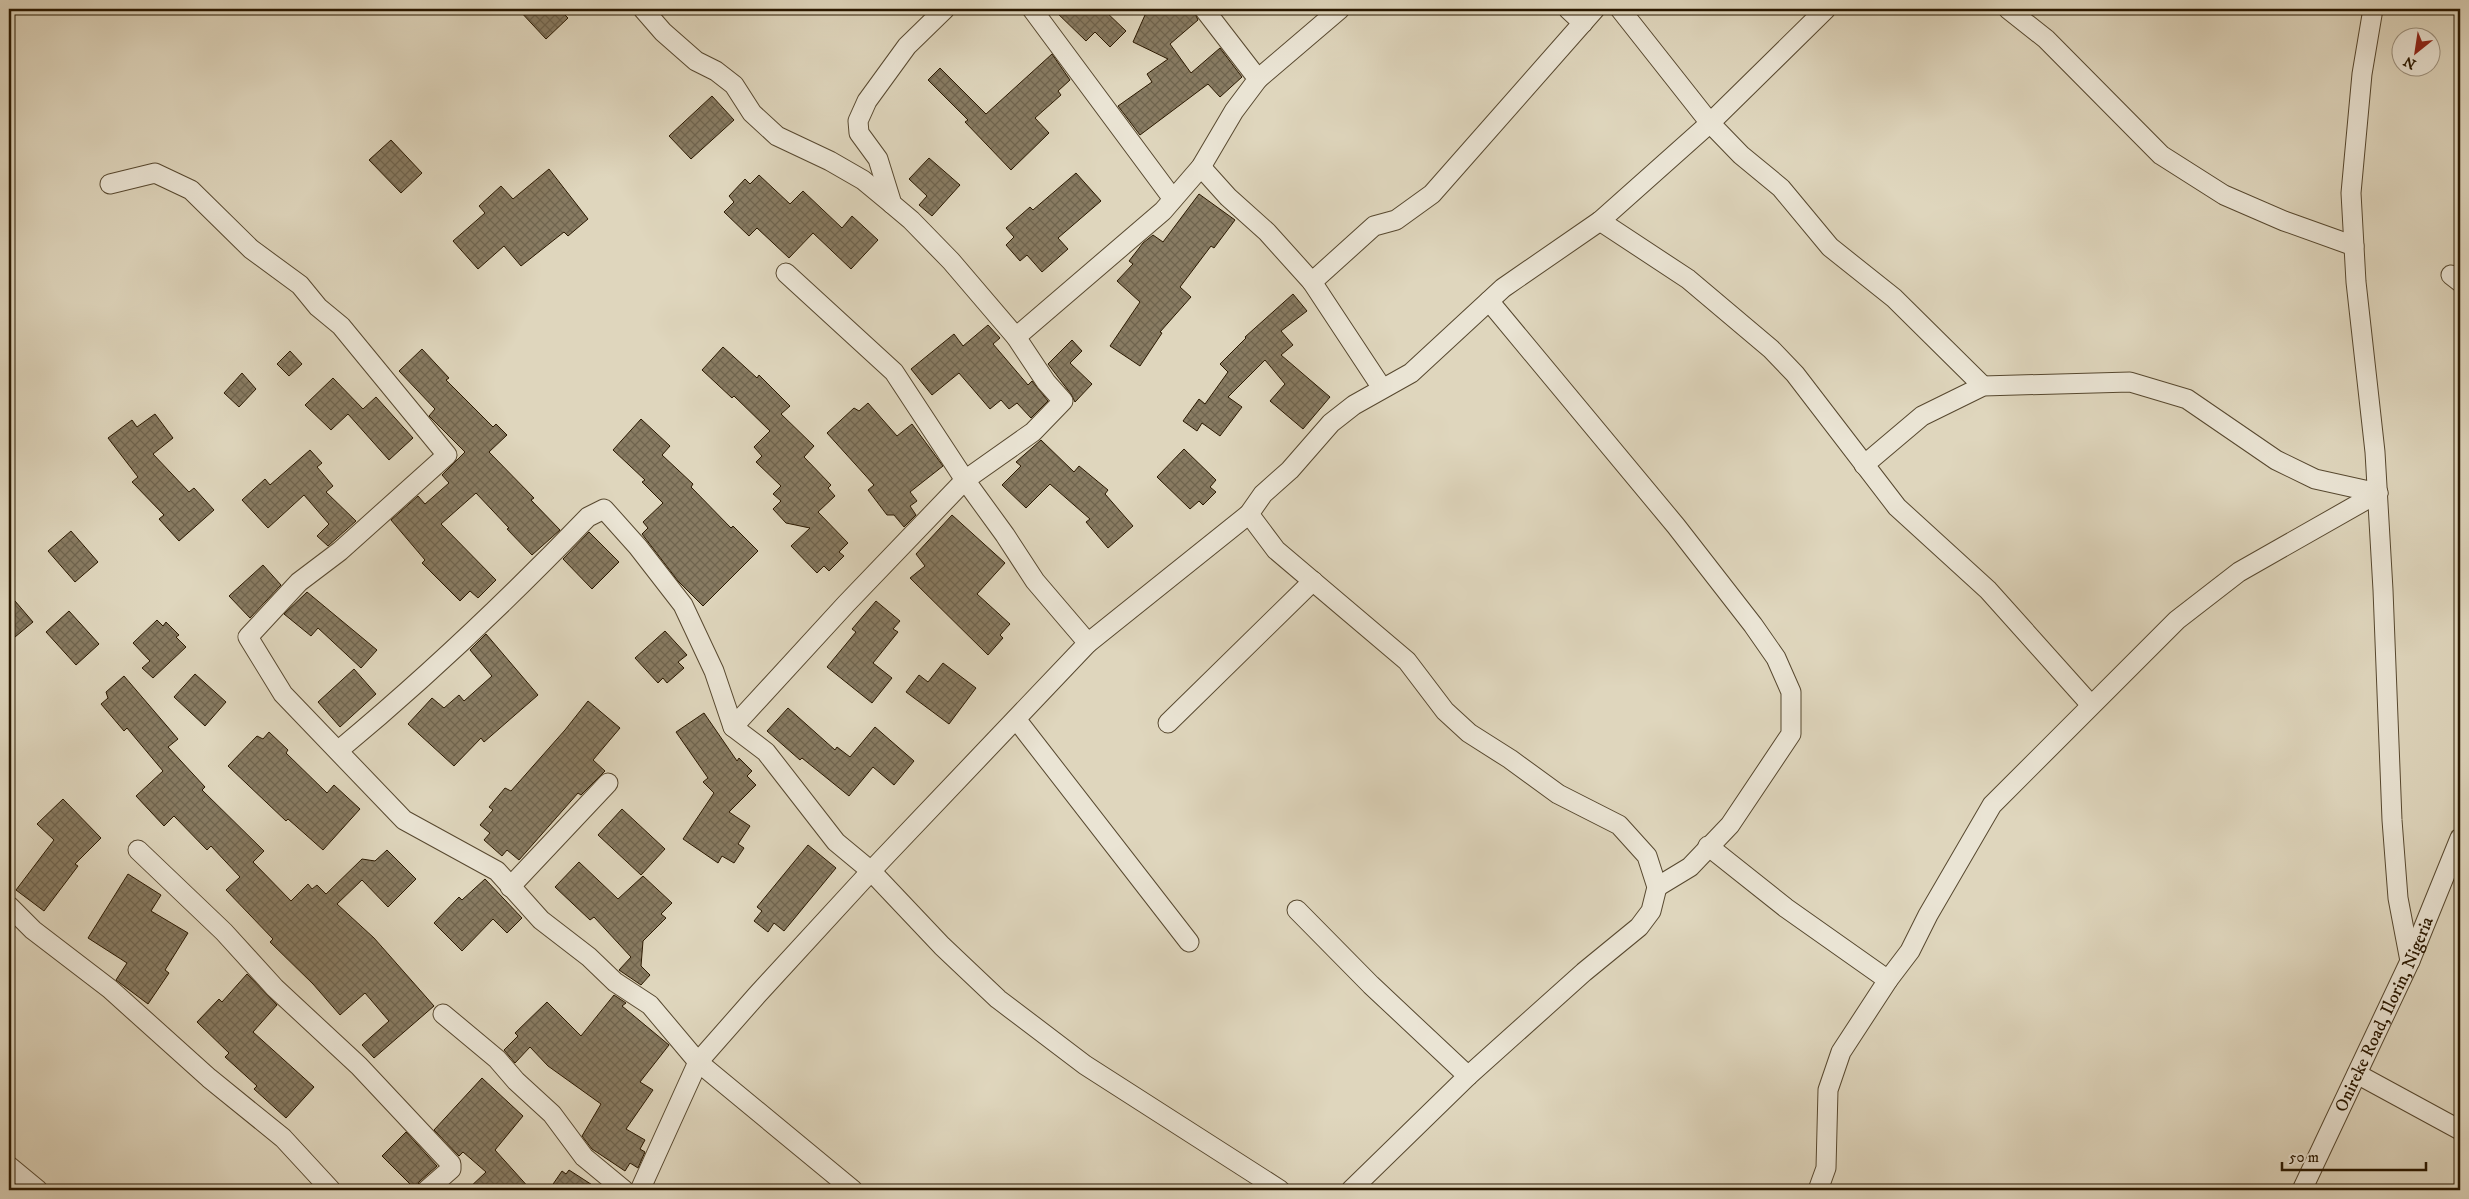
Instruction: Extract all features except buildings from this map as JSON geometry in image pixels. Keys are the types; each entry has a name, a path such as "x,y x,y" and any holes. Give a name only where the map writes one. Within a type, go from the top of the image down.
{"street":[{"path":"643,9 664,32 696,60 716,71 734,85 752,113 777,136 830,161 863,180 911,220 951,261 1016,337 1046,382 1063,401 1033,432 965,480 846,604 733,727"},
{"path":"1032,9 1173,199"},
{"path":"1204,9 1258,79"},
{"path":"1016,337 1173,199 1201,167 1234,111 1258,79 1340,9"},
{"path":"1312,282 1374,226 1396,220 1432,194 1589,16 1568,9"},
{"path":"1620,9 1710,123 1741,155 1781,188 1830,247 1894,298 1983,386"},
{"path":"640,1190 698,1062 871,871 1088,643 1250,514 1263,494 1290,470 1331,423 1382,388 1410,373 1503,288 1600,221 1710,123 1826,9"},
{"path":"2008,9 2046,39 2161,155 2224,195 2284,221 2354,246"},
{"path":"2373,9 2362,74 2351,193 2354,246 2378,493 2392,820 2398,898 2410,961"},
{"path":"892,204 878,159 859,133 858,121 867,101 907,46 937,12"},
{"path":"1201,167 1228,197 1267,232 1312,282 1382,388"},
{"path":"110,184 155,173 190,190 251,249 300,285 318,307 341,326 447,455 340,550 299,582 248,637 283,694 404,820 498,871 510,887 541,920 589,957 615,982 650,1005 698,1062 852,1190"},
{"path":"1600,221 1688,279 1771,349 1795,374 1897,506 1988,590 2091,705"},
{"path":"786,273 894,372 965,480 1005,535 1035,581 1088,643"},
{"path":"1489,301 1676,526 1753,625 1784,674 1791,692 1791,734 1730,824 1690,868 1658,887"},
{"path":"1864,465 1922,416 1983,386 2130,382 2188,399 2276,460 2315,479 2378,493"},
{"path":"1818,1190 1826,1168 1828,1090 1841,1052 1888,980 1910,951 1928,915 1992,805 2177,620 2239,572 2378,493"},
{"path":"338,750 392,706 489,617 588,517 604,509 638,547 683,605 714,670 733,727 766,752 836,842 871,871 942,946 998,999 1085,1065 1280,1190"},
{"path":"1250,514 1276,550 1407,661 1446,711 1469,734 1510,759 1558,794 1619,825 1647,856 1658,887 1651,911 1639,927 1584,972 1468,1076 1351,1190"},
{"path":"1168,723 1313,581"},
{"path":"1016,719 1189,942"},
{"path":"510,887 608,783"},
{"name":"Onireke Road, Ilorin, Nigeria","path":"2302,1190 2410,961 2460,838"},
{"path":"1708,846 1786,908 1888,980"},
{"path":"138,850 224,932 275,988 359,1066 451,1164 451,1169 427,1190"},
{"path":"9,906 33,930 110,989 210,1078 283,1138 331,1190"},
{"path":"1297,910 1371,986 1468,1076"},
{"path":"443,1014 497,1059 516,1081 552,1114 584,1157 624,1190"},
{"path":"2356,1074 2460,1130"},
{"path":"9,1166 38,1190"}]}
